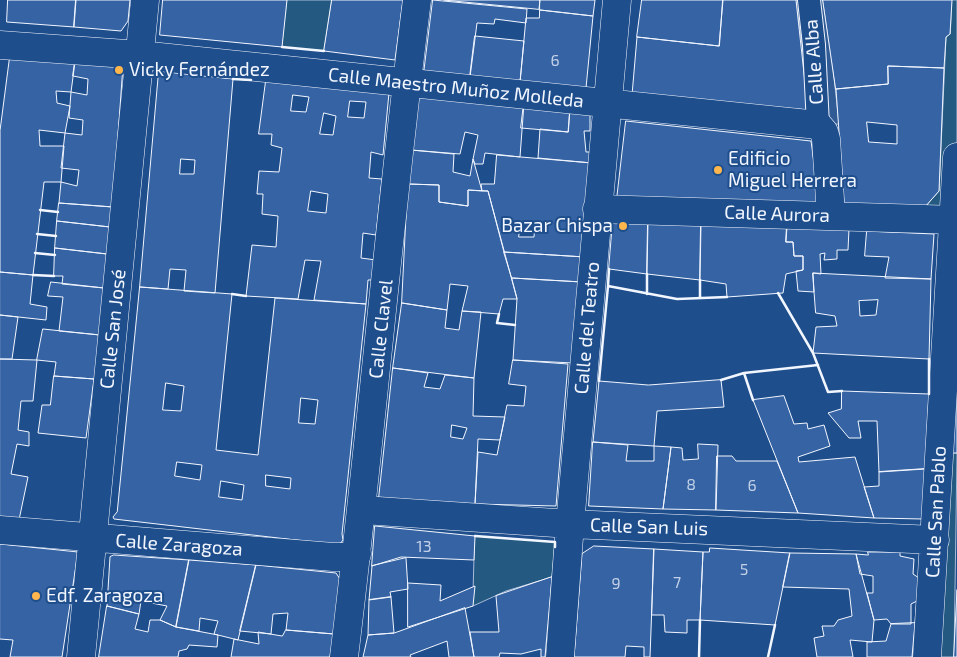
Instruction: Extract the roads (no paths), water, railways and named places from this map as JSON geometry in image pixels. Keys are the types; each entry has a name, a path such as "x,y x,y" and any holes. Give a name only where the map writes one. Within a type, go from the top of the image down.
{"street":[{"name":"Calle San José","path":"81,657 145,0"},
{"name":"Calle Clavel","path":"344,657 363,510 417,0"},
{"name":"Calle del Teatro","path":"560,657 597,208 617,0"},
{"name":"Calle Alba","path":"809,0 814,45 818,125"},
{"name":"Calle Maestro Muñoz Molleda","path":"0,45 140,55 818,125"},
{"path":"818,125 824,132 826,139 831,215"},
{"name":"Calle San Pablo","path":"928,657 955,220 957,157"},
{"name":"Calle Aurora","path":"597,208 955,220"},
{"name":"Calle San Luis","path":"363,510 570,524 935,540"},
{"name":"Calle Zaragoza","path":"0,530 333,557 346,557 357,554"}],"place":[{"name":"Vicky Fernández","path":"119,70"},
{"name":"Edificio Miguel Herrera","path":"718,170"},
{"name":"Bazar Chispa","path":"623,226"},
{"name":"Edf. Zaragoza","path":"36,596"}]}
